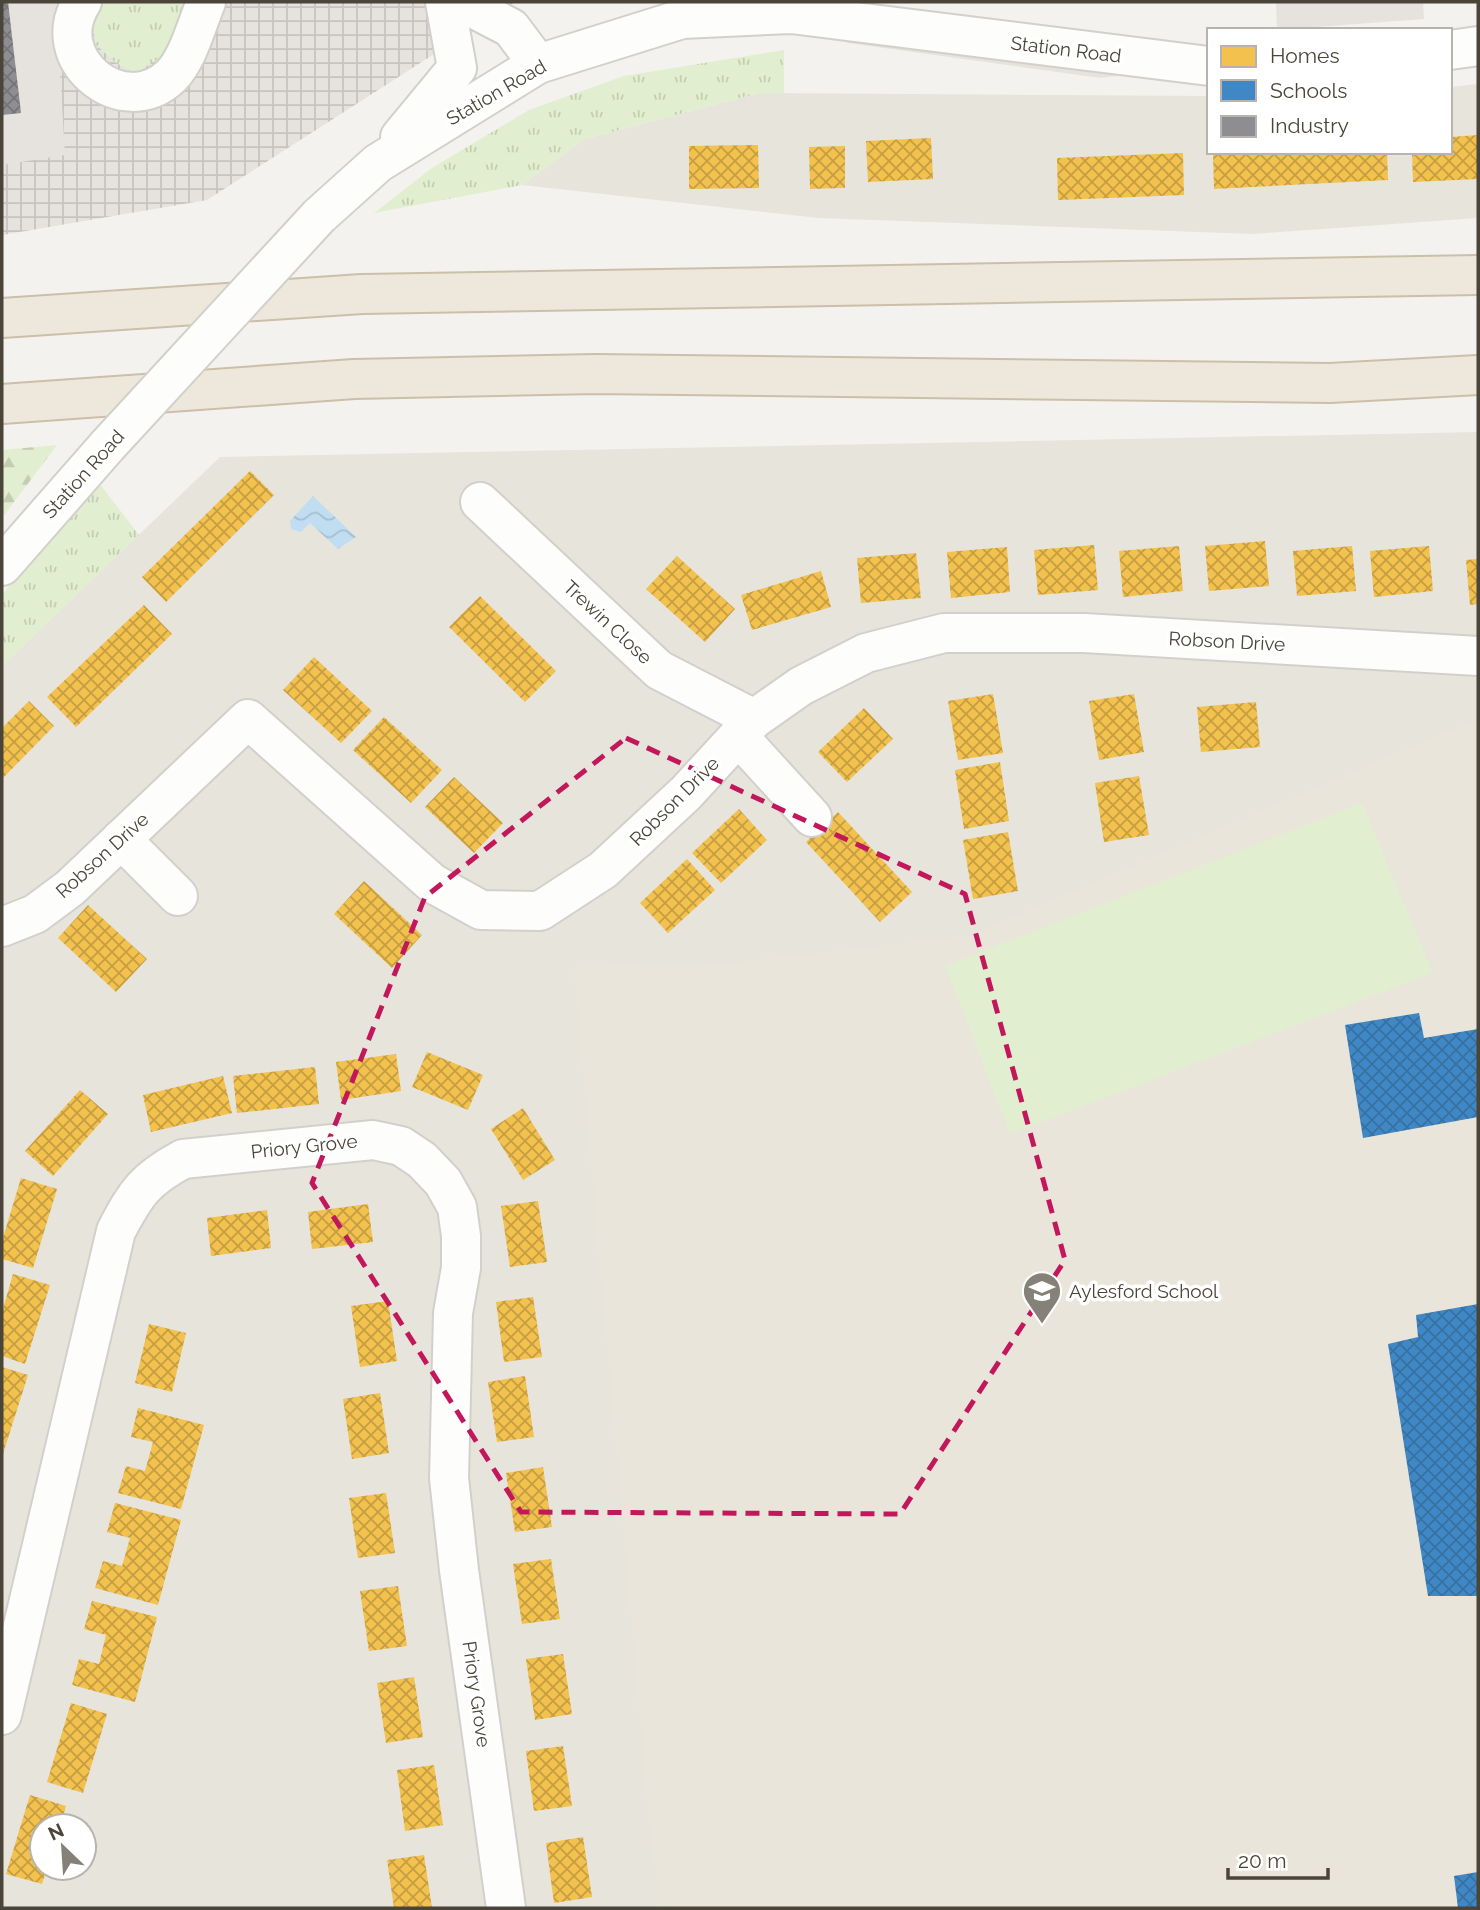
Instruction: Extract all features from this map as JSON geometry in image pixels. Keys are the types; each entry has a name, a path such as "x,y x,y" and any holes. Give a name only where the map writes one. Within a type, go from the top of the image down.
{"highway":[{"path":"2,318 362,294 1478,275"},
{"path":"2,404 354,379 596,374 1330,383 1478,375"}],"street":[{"path":"82,2 72,29 74,48 83,67 97,81 114,89 134,92 154,87 170,77 183,61 206,2"},
{"path":"378,163 457,68 445,2"},
{"path":"461,2 511,28 532,54"},
{"name":"Station Road","path":"2,566 108,445 319,216 378,163 532,54 682,19 791,14 1207,66"},
{"path":"1452,50 1478,46"},
{"name":"Trewin Close","path":"480,502 659,670 746,727"},
{"name":"Robson Drive","path":"2,927 35,914 70,888 248,719 432,883 481,910 540,911 603,870 686,793 746,727 801,686 866,653 944,633 1084,632 1478,656"},
{"path":"746,727 812,817"},
{"path":"121,839 178,896"},
{"name":"Priory Grove","path":"2,1715 116,1231 133,1199 157,1173 183,1159 373,1140 401,1146 422,1160 443,1182 457,1207 461,1236 461,1268 453,1313 449,1478 506,1908"}],"highlighted area":[{"path":"626,738 965,894 1065,1260 900,1514 521,1512 312,1183 425,897"}],"shaded area":[{"path":"2,2 515,2 207,200 2,235"},
{"path":"2,2 56,2 65,155 2,165"},
{"path":"1276,2 1423,2 1424,19 1277,28"},
{"path":"818,29 1138,74 1100,78 848,43"},
{"path":"1478,84 1478,218 1252,234 818,218 522,185 585,139 759,93 1207,96 1207,154 1452,154 1452,87"},
{"path":"1478,432 1478,1908 2,1908 2,666 220,457"},
{"name":"Aylesford School","path":"1478,719 1478,1908 661,1908 650,1829 574,967 730,963 969,936"}],"green space":[{"path":"103,2 184,2 164,55 136,73 116,63 95,44 93,20"},
{"path":"784,50 784,93 759,93 585,139 522,185 374,213 432,168 529,110 624,76"},
{"path":"57,445 2,518 2,450"},
{"path":"99,483 139,535 2,666 2,595 25,565"},
{"path":"1362,803 1433,973 1010,1134 945,966"}],"water":[{"path":"313,496 356,537 338,549 310,523 301,532 291,529 290,521"}],"building: Homes":[{"path":"1478,135 1478,179 1413,182 1412,154 1452,154 1452,137"},
{"path":"931,138 933,179 868,182 866,141"},
{"path":"758,145 759,188 689,189 689,146"},
{"path":"845,146 845,188 810,189 809,147"},
{"path":"1183,153 1184,195 1058,200 1057,158"},
{"path":"1213,154 1387,154 1388,180 1214,189"},
{"path":"250,471 274,495 166,602 142,577"},
{"path":"1265,541 1269,586 1209,591 1205,546"},
{"path":"1094,545 1098,590 1038,595 1034,550"},
{"path":"1179,546 1183,591 1123,597 1119,551"},
{"path":"1352,546 1356,591 1297,596 1293,551"},
{"path":"1429,546 1433,591 1374,597 1370,551"},
{"path":"1007,547 1010,592 951,598 947,552"},
{"path":"916,553 921,598 861,603 857,558"},
{"path":"677,556 735,609 705,642 646,589"},
{"path":"1478,559 1478,604 1470,605 1466,560"},
{"path":"821,571 831,607 752,630 741,595"},
{"path":"480,596 556,671 525,702 449,627"},
{"path":"144,605 172,634 76,727 47,697"},
{"path":"314,657 372,711 341,743 283,690"},
{"path":"993,694 1003,753 958,760 948,701"},
{"path":"1134,694 1144,752 1099,760 1089,701"},
{"path":"29,701 54,726 2,779 2,728"},
{"path":"1256,702 1260,747 1201,752 1197,707"},
{"path":"864,708 893,739 847,782 818,752"},
{"path":"384,717 442,770 411,803 353,750"},
{"path":"1000,762 1009,821 964,829 955,770"},
{"path":"1139,776 1149,835 1104,842 1095,783"},
{"path":"454,777 503,823 474,853 425,807"},
{"path":"739,809 767,840 721,883 692,853"},
{"path":"838,812 912,892 880,922 806,842"},
{"path":"1008,832 1018,891 973,899 963,840"},
{"path":"687,859 715,890 668,933 640,903"},
{"path":"364,881 422,935 392,968 334,914"},
{"path":"88,905 147,959 116,992 58,938"},
{"path":"427,1052 483,1075 468,1110 412,1087"},
{"path":"396,1054 401,1091 341,1100 336,1062"},
{"path":"315,1067 319,1104 237,1113 233,1076"},
{"path":"223,1076 232,1113 151,1132 143,1095"},
{"path":"80,1090 108,1114 53,1176 25,1151"},
{"path":"523,1108 555,1160 523,1180 491,1129"},
{"path":"21,1178 57,1189 33,1268 2,1259 2,1241"},
{"path":"538,1201 547,1262 510,1267 501,1206"},
{"path":"368,1204 373,1242 312,1249 308,1212"},
{"path":"267,1210 271,1248 211,1256 207,1218"},
{"path":"13,1274 50,1285 25,1364 2,1356 2,1312"},
{"path":"533,1297 542,1357 504,1362 496,1302"},
{"path":"388,1301 397,1361 360,1367 351,1306"},
{"path":"149,1324 186,1333 172,1392 135,1383"},
{"path":"2,1367 28,1375 2,1457"},
{"path":"525,1376 534,1437 497,1442 488,1382"},
{"path":"380,1393 389,1453 352,1459 343,1399"},
{"path":"138,1408 204,1425 181,1509 118,1493 126,1466 145,1471 153,1442 131,1437"},
{"path":"543,1467 552,1527 515,1532 506,1473"},
{"path":"386,1493 395,1553 358,1558 349,1498"},
{"path":"115,1503 181,1520 158,1605 95,1588 103,1561 122,1566 130,1538 107,1532"},
{"path":"551,1559 560,1619 522,1624 513,1564"},
{"path":"398,1586 407,1646 369,1651 360,1591"},
{"path":"92,1601 157,1617 135,1702 72,1685 79,1659 99,1664 106,1635 84,1629"},
{"path":"563,1654 572,1714 535,1720 526,1659"},
{"path":"414,1677 423,1737 386,1743 377,1683"},
{"path":"71,1703 107,1714 83,1793 47,1782"},
{"path":"563,1746 572,1806 534,1811 526,1751"},
{"path":"434,1765 443,1825 405,1831 397,1770"},
{"path":"30,1795 66,1806 64,1812 28,1812 28,1880 6,1874"},
{"path":"583,1837 592,1897 554,1903 546,1843"},
{"path":"424,1855 432,1908 394,1908 387,1860"}],"building: Schools":[{"path":"1419,1013 1424,1038 1478,1029 1478,1117 1363,1138 1345,1025"},
{"path":"1478,1304 1478,1596 1428,1596 1388,1344 1418,1337 1416,1315"},
{"path":"1478,1872 1478,1908 1458,1908 1454,1876"}],"building: Industry":[{"path":"2,2 8,2 21,113 2,115"}],"place":[{"name":"Aylesford School","path":"1042,1325"}]}
